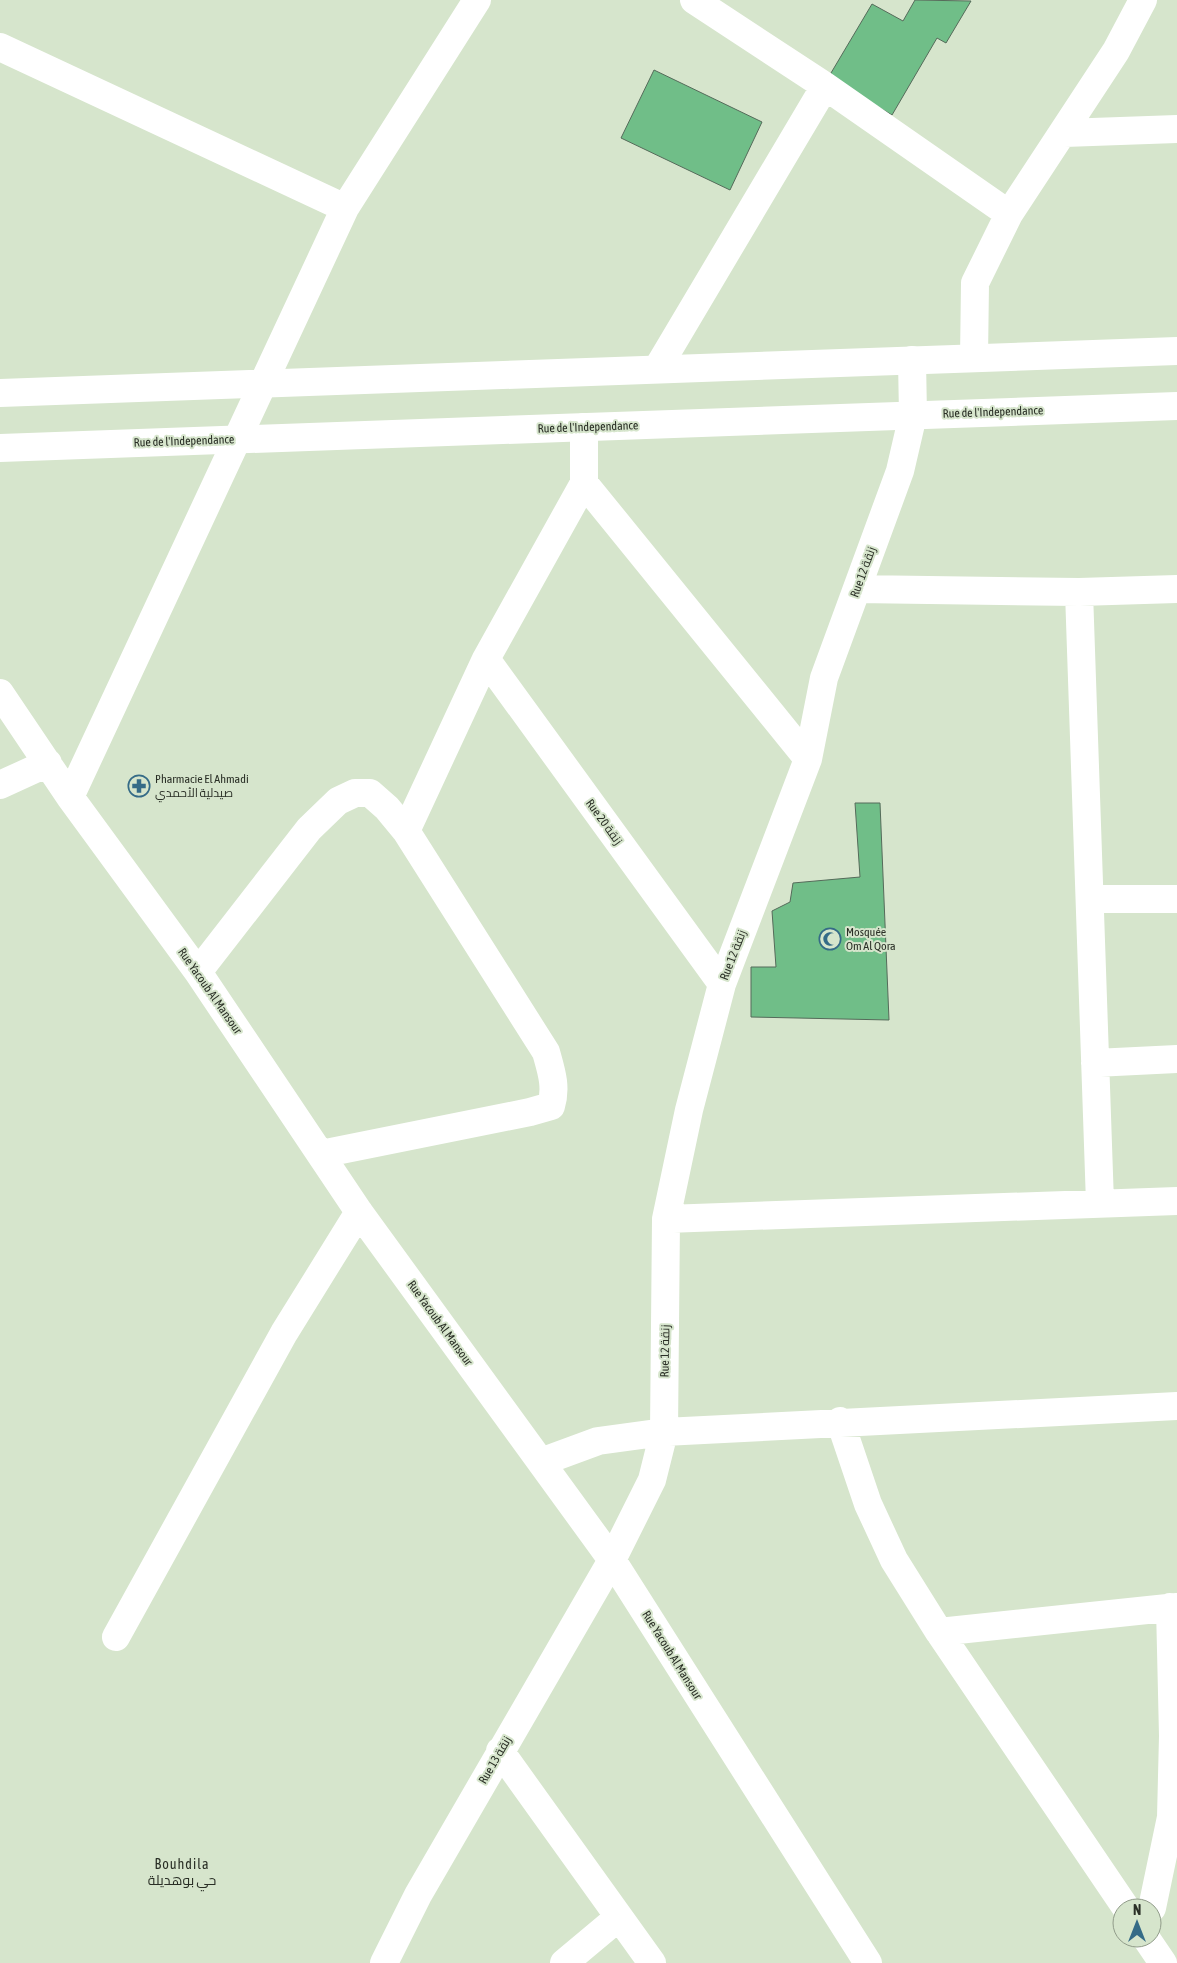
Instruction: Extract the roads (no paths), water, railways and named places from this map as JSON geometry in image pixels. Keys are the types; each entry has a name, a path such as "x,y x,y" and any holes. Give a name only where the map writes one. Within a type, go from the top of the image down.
{"street":[{"path":"70,797 346,208 477,0"},
{"path":"694,0 826,86 1010,214"},
{"path":"974,358 975,284 1010,214 1116,51 1143,0"},
{"path":"0,47 346,208"},
{"path":"657,369 826,86"},
{"path":"1064,133 1177,129"},
{"path":"0,393 1177,351"},
{"name":"Rue 12 زنقة","path":"612,1560 652,1480 664,1432 666,1218 689,1110 722,984 808,759 824,678 900,471 913,415 912,360"},
{"name":"Rue de l'Independance","path":"0,448 1177,406"},
{"path":"406,831 486,659 584,483 584,427"},
{"path":"584,483 808,759"},
{"path":"857,589 1079,592 1177,589"},
{"path":"1079,592 1100,1203"},
{"name":"Rue 20 زنقة","path":"486,659 722,984"},
{"name":"Rue Yacoub Al Mansour","path":"0,692 70,797 198,972 359,1212 612,1560 868,1963"},
{"path":"0,785 48,763"},
{"path":"198,972 309,829 338,801 355,793 370,793 387,808 406,831 546,1052 554,1078 551,1106 321,1154"},
{"path":"1090,899 1177,899"},
{"path":"1095,1063 1177,1058"},
{"path":"666,1218 1177,1201"},
{"path":"116,1637 284,1333 359,1212"},
{"path":"541,1462 598,1442 664,1432 1177,1406"},
{"path":"840,1422 871,1512 894,1560 939,1632 1119,1898"},
{"name":"Rue 13 زنقة","path":"384,1963 418,1895 612,1560"},
{"path":"939,1632 1174,1607 1171,1817 1154,1898"},
{"path":"500,1751 652,1963"},
{"path":"564,1963 619,1917"},
{"path":"1153,1948 1163,1963"}],"place":[{"name":"Pharmacie El Ahmadi صيدلية الأحمدي","path":"139,786"},
{"name":"Mosquée Om Al Qora","path":"830,939"}],"district":[{"name":"Bouhdila حي بوهديلة","path":"182,1872"}]}
